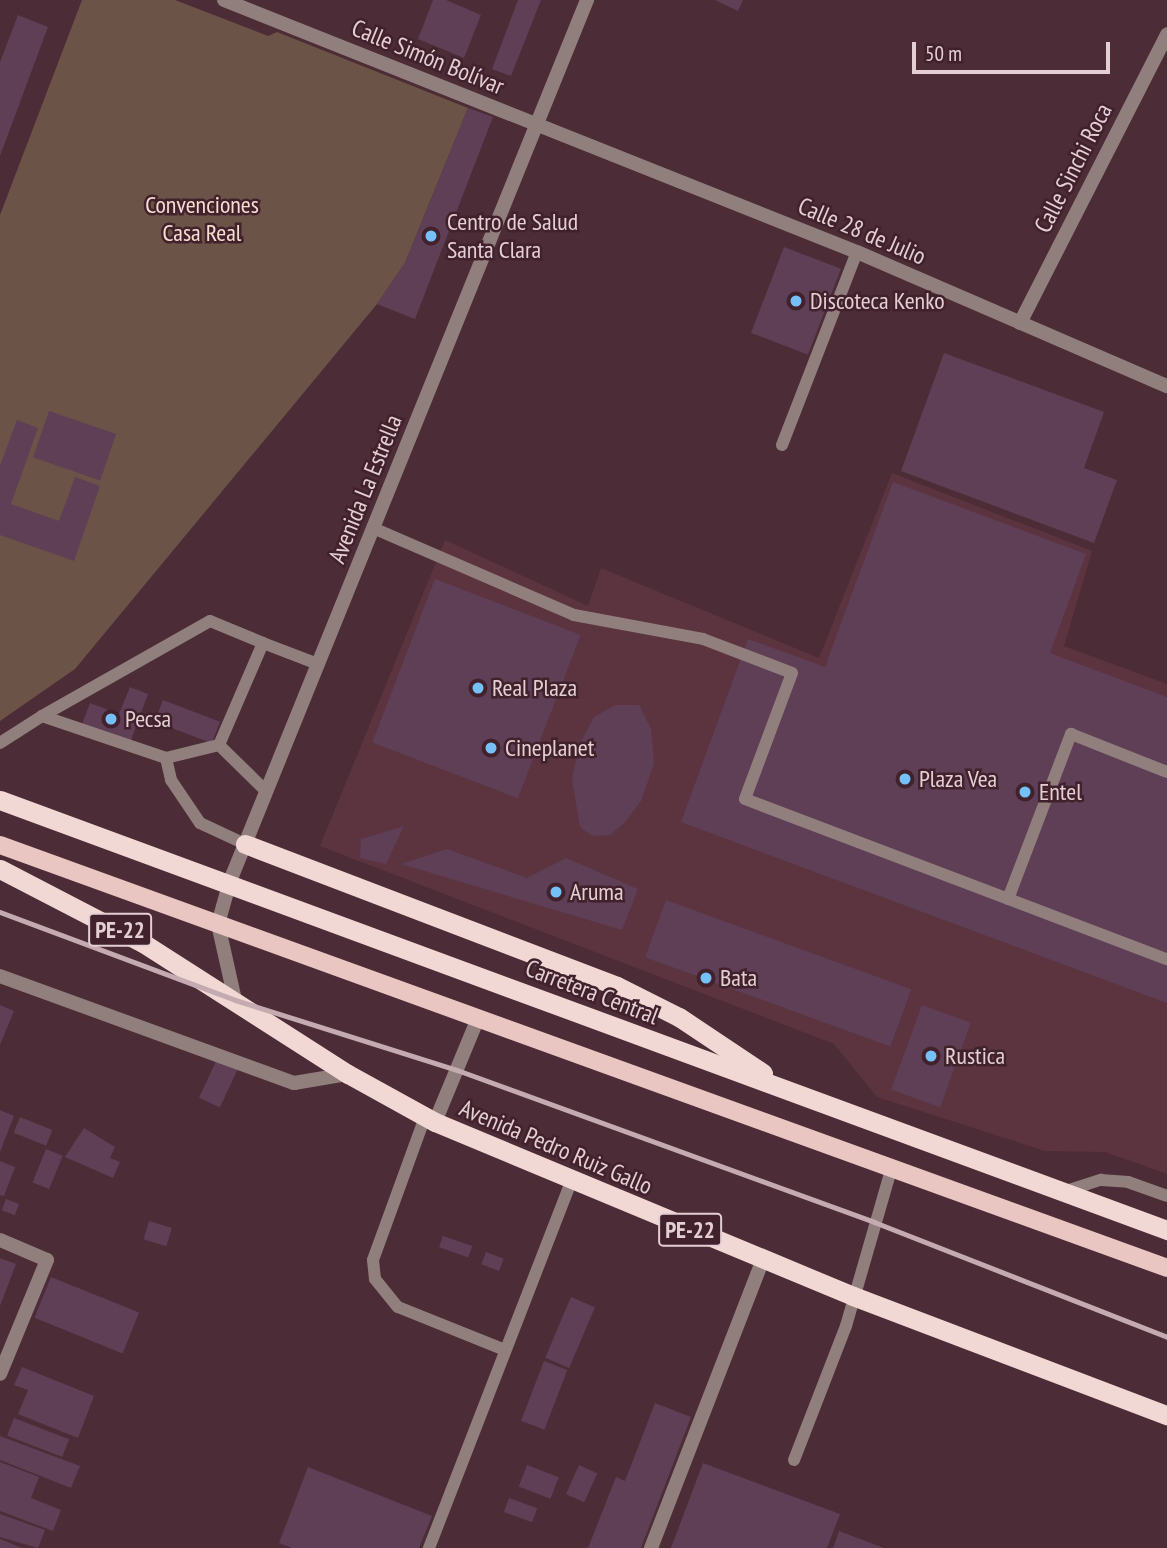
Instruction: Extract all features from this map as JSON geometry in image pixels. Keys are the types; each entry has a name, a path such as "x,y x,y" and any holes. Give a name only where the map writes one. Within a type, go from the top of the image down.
{"highway":[{"name":"Carretera Central","path":"0,800 230,881 800,1096 1167,1230"},
{"path":"245,844 617,986 679,1017 800,1096"},
{"name":"Avenida Pedro Ruiz Gallo","path":"0,869 143,943 348,1074 430,1119 571,1182 853,1296 1167,1415"}],"main road":[{"path":"0,845 1167,1268"}],"street":[{"name":"Calle Simón Bolívar","path":"225,0 537,125"},
{"name":"Avenida La Estrella","path":"235,1000 218,924 230,881 587,0"},
{"name":"Calle Sinchi Roca","path":"1020,323 1167,34"},
{"name":"Calle 28 de Julio","path":"537,125 857,252 1167,386"},
{"path":"0,976 294,1083 348,1074"},
{"path":"430,1119 478,1018"},
{"path":"0,1240 47,1260 0,1374"},
{"path":"651,1548 763,1259"}],"lane":[{"path":"782,445 857,252"},
{"path":"373,528 574,615 703,639 792,673 745,799 1167,959"},
{"path":"0,743 42,716 209,621 318,664"},
{"path":"219,746 263,643"},
{"path":"42,716 166,758 219,746"},
{"path":"1008,899 1071,734 1167,772"},
{"path":"219,746 266,791"},
{"path":"166,758 171,780 200,823 245,844"},
{"path":"430,1119 373,1260 374,1279 398,1307 505,1350"},
{"path":"794,1460 846,1326 892,1167"},
{"path":"1063,1193 1101,1181 1128,1181 1167,1196"},
{"path":"429,1548 571,1182"}],"shaded area":[{"path":"892,473 1092,551 1064,646 1167,684 1167,1174 1105,1152 1045,1151 877,1097 834,1044 320,846 445,540 588,606 601,568 819,658"}],"green space":[{"name":"Convenciones Casa Real","path":"82,0 175,0 268,36 277,32 468,108 405,263 377,304 75,669 0,721 0,215"}],"building":[{"path":"433,0 446,0 481,15 464,58 418,39"},
{"path":"518,0 541,0 511,76 492,69"},
{"path":"715,0 743,0 738,11"},
{"path":"18,15 48,27 0,156 0,62"},
{"name":"Centro de Salud Santa Clara","path":"468,108 493,117 415,319 377,304 405,263"},
{"name":"Discoteca Kenko","path":"784,247 841,269 808,355 751,333"},
{"path":"944,353 1104,412 1084,468 1117,480 1094,543 901,471"},
{"path":"49,411 116,434 100,480 33,457"},
{"path":"17,420 38,428 11,504 59,521 75,477 100,486 74,561 0,535 0,466"},
{"path":"893,482 1086,554 1050,653 1167,697 1167,1003 681,822 748,639 825,667"},
{"name":"Real Plaza","path":"435,579 581,635 518,798 372,742"},
{"name":"Pecsa","path":"130,687 148,694 130,743 82,724 90,703 119,714"},
{"name":"Pecsa","path":"163,700 220,722 212,743 155,721"},
{"path":"615,705 639,705 651,729 654,764 641,801 626,821 610,835 592,836 580,827 572,780 579,746 594,717"},
{"path":"404,826 386,864 360,858 361,839"},
{"path":"447,849 527,878 566,858 638,889 622,930 401,864"},
{"path":"666,900 911,989 890,1047 645,957"},
{"path":"0,1005 14,1011 0,1045"},
{"name":"Rustica","path":"922,1005 971,1023 940,1107 891,1090"},
{"path":"218,1057 239,1067 220,1108 199,1098"},
{"path":"0,1110 14,1116 0,1152"},
{"path":"20,1117 52,1130 46,1146 14,1133"},
{"path":"84,1128 115,1147 110,1158 120,1162 113,1178 65,1157"},
{"path":"46,1149 63,1156 49,1189 33,1182"},
{"path":"0,1161 15,1167 4,1196 0,1195"},
{"path":"6,1199 19,1204 15,1215 2,1210"},
{"path":"149,1221 172,1228 166,1246 143,1239"},
{"path":"443,1236 472,1246 468,1257 439,1247"},
{"path":"486,1252 504,1259 499,1271 481,1264"},
{"path":"0,1258 16,1264 0,1306"},
{"path":"51,1277 139,1313 123,1353 35,1318"},
{"path":"571,1297 595,1307 569,1368 545,1358"},
{"path":"544,1361 567,1370 544,1430 521,1421"},
{"path":"22,1367 94,1396 78,1438 18,1414 28,1390 14,1385"},
{"path":"655,1403 691,1417 641,1548 588,1548 616,1477 625,1481"},
{"path":"14,1418 69,1439 62,1457 7,1436"},
{"path":"0,1436 80,1466 71,1488 0,1460"},
{"path":"0,1462 39,1477 31,1498 61,1510 53,1531 0,1511"},
{"path":"703,1463 840,1514 827,1548 671,1548"},
{"path":"527,1465 559,1477 550,1499 519,1486"},
{"path":"579,1465 597,1473 584,1502 566,1494"},
{"path":"308,1467 432,1516 419,1548 292,1548 279,1543"},
{"path":"509,1498 537,1508 532,1522 504,1512"},
{"path":"0,1514 45,1530 38,1548 0,1537"},
{"path":"839,1531 884,1548 833,1548"},
{"path":"0,1539 22,1548 0,1548"}],"railway":[{"path":"0,912 235,1000 457,1070 874,1222 1167,1337"}],"place":[{"name":"Centro de Salud Santa Clara","path":"431,236"},
{"name":"Discoteca Kenko","path":"796,301"},
{"name":"Real Plaza","path":"478,688"},
{"name":"Pecsa","path":"111,719"},
{"name":"Cineplanet","path":"491,748"},
{"name":"Plaza Vea","path":"905,779"},
{"name":"Entel","path":"1025,792"},
{"name":"Aruma","path":"556,892"},
{"name":"Bata","path":"706,978"},
{"name":"Rustica","path":"931,1056"}]}
